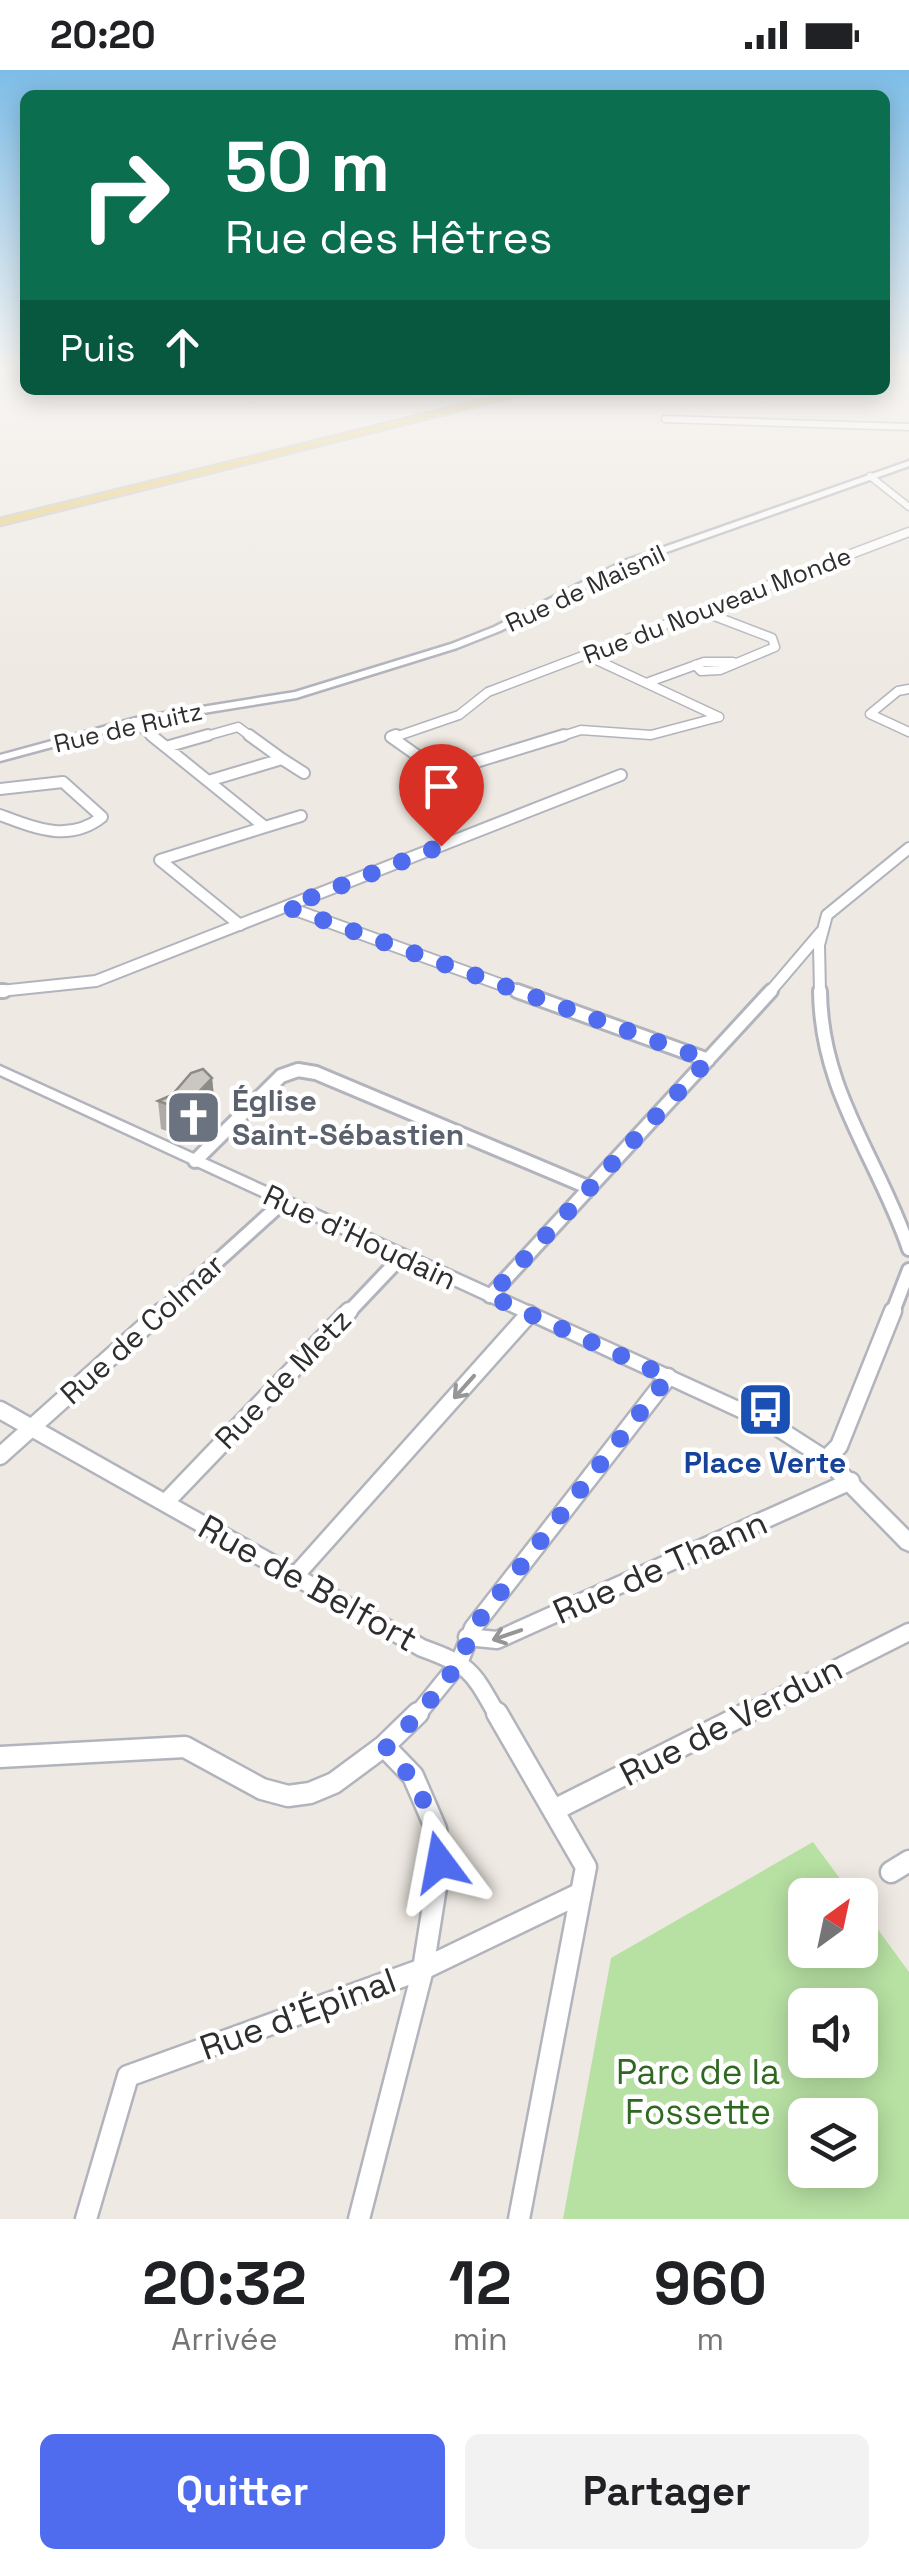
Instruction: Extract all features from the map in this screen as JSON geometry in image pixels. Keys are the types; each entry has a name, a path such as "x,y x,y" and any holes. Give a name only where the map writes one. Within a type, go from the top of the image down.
{"main road":[{"path":"0,522 205,471"}],"street":[{"name":"Rue de Maisnil","path":"257,702 296,695 454,646 497,629 627,563 884,471"},
{"path":"870,476 909,508"},
{"name":"Rue du Nouveau Monde","path":"649,682 719,717 651,735 581,730 450,770 435,768 391,737 443,722 488,692 909,532"},
{"path":"588,656 649,682 695,665 708,672 774,647 772,638 704,612"},
{"path":"909,688 888,698 870,714 909,732"},
{"name":"Rue de Ruitz","path":"0,758 134,722 257,702"},
{"path":"134,722 266,827"},
{"path":"166,747 238,727 304,773"},
{"path":"208,780 282,758"},
{"path":"0,992 96,981 621,775"},
{"path":"0,789 63,782 102,817 96,823 58,836 0,815"},
{"path":"240,925 160,860 301,816"},
{"path":"909,848 826,915 821,932 820,1019 827,1060 843,1108 899,1220 909,1249"},
{"path":"287,907 708,1060"},
{"path":"490,1296 821,932"},
{"name":"Rue d'Houdain","path":"0,1070 773,1426 826,1459 909,1543"},
{"path":"196,1161 281,1076 298,1070 316,1073 590,1188"},
{"name":"Rue de Colmar","path":"0,1456 284,1202"},
{"name":"Rue de Metz","path":"165,1503 402,1256"},
{"path":"826,1459 839,1446 909,1270"},
{"path":"295,1576 529,1314"},
{"path":"0,1756 185,1747 212,1757 260,1788 290,1796 318,1789 386,1748 422,1711 460,1662 467,1637 668,1377"},
{"name":"Rue de Belfort","path":"0,1410 422,1648 460,1662"},
{"name":"Rue de Thann","path":"467,1637 497,1640 851,1481"},
{"name":"Rue de Verdun","path":"554,1810 909,1632"},
{"path":"460,1662 472,1670 586,1866 520,2219"},
{"path":"386,1748 413,1776 436,1829 440,1862 423,1969"},
{"path":"891,1872 909,1861"},
{"path":"423,1969 582,1893"},
{"name":"Rue d'Épinal","path":"86,2219 128,2076 423,1969"},
{"name":"Rue d'Épinal","path":"359,2219 423,1969"}],"green space":[{"name":"Parc de la Fossette","path":"813,1842 839,1878 788,1878 788,1968 878,1968 878,1930 909,1972 909,2219 563,2219 611,1958"}],"building":[{"path":"203,1069 212,1078 189,1102 191,1108 181,1109 158,1101 172,1095 191,1073"}],"place":[{"name":"Église Saint-Sébastien","path":"193,1117"},
{"name":"Place Verte","path":"765,1410"}],"route":[{"path":"440,1862 436,1829 413,1776 386,1748 422,1711 460,1662 473,1628 668,1377 490,1296 708,1060 287,907 441,846"}]}
